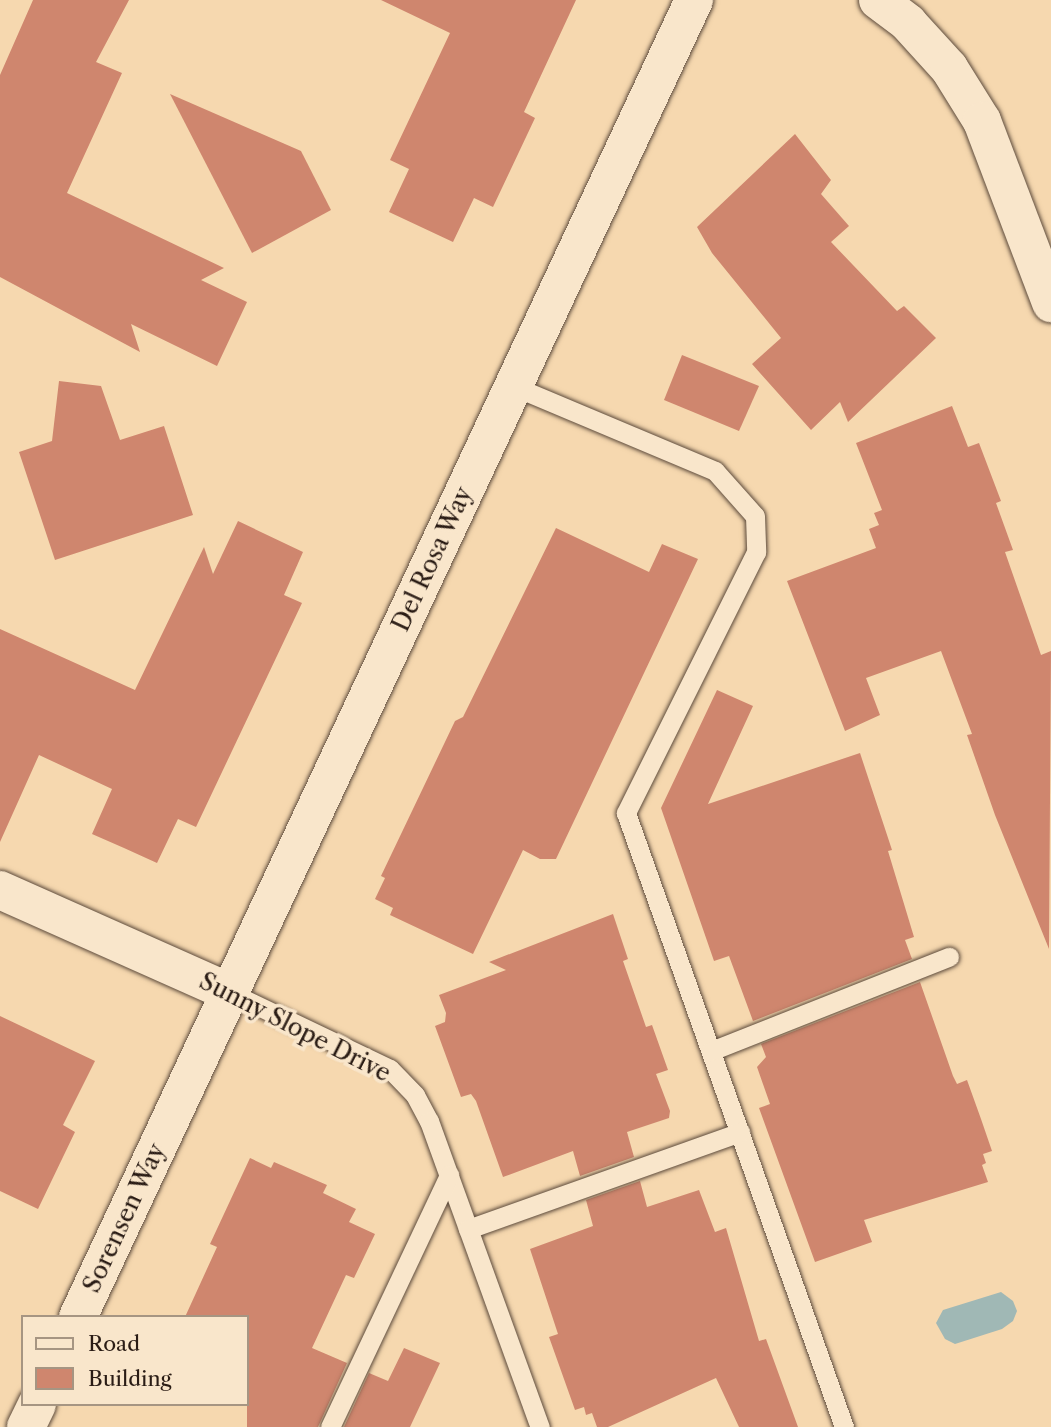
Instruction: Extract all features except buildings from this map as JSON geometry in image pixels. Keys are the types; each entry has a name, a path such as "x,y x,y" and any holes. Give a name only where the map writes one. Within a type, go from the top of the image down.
{"street":[{"name":"Del Rosa Way","path":"171,1119 694,0"},
{"path":"878,0 908,23 949,68 982,121 1051,303"},
{"name":"Sunny Slope Drive","path":"0,890 229,992"},
{"name":"Sorensen Way","path":"79,1315 171,1119"},
{"path":"26,1427 36,1406"}],"lane":[{"path":"513,386 715,471 755,516 756,552 626,813 845,1427"},
{"path":"711,1051 949,957"},
{"name":"Sunny Slope Drive","path":"229,992 390,1069 415,1095 449,1175 540,1427"},
{"path":"468,1229 740,1132"},
{"path":"330,1427 449,1175"}],"water":[{"path":"1001,1292 1013,1301 1017,1311 1013,1321 1002,1329 955,1344 945,1339 936,1323 943,1310"}]}
